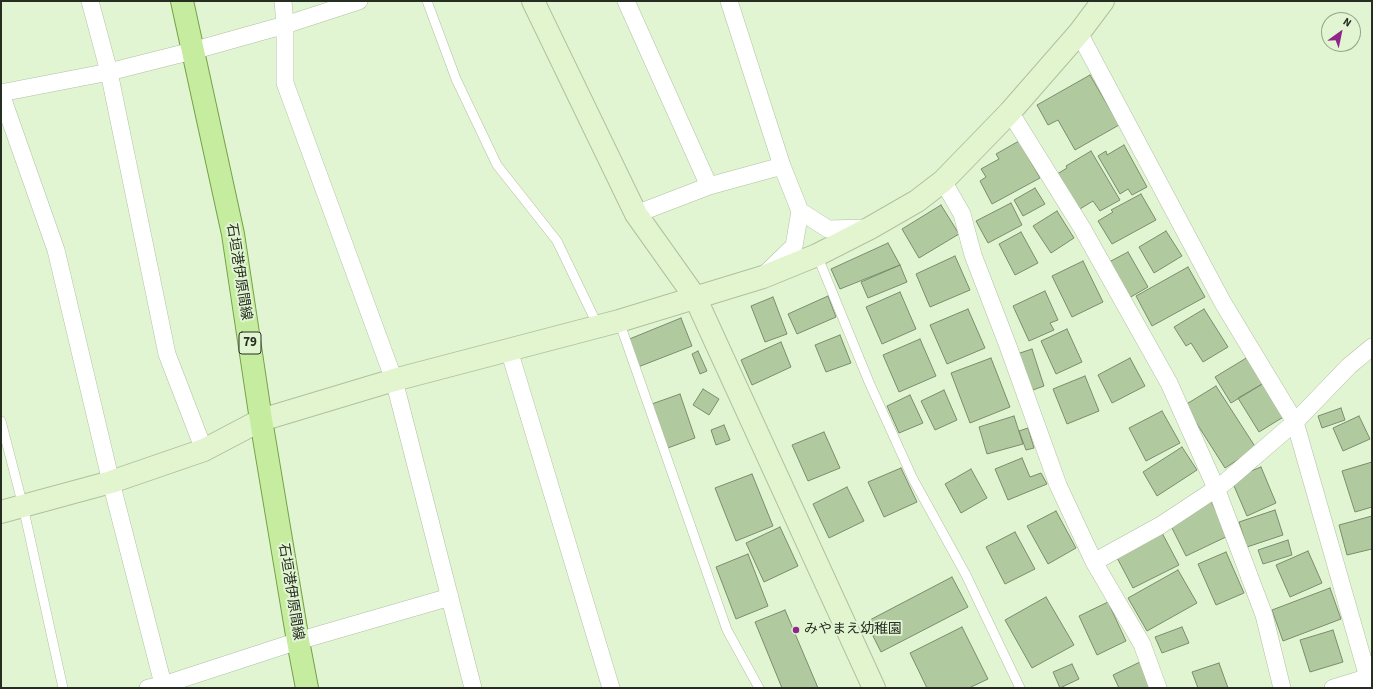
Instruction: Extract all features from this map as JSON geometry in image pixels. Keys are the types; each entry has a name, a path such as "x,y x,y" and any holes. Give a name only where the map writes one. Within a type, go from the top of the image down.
{"main road":[{"name":"石垣港伊原間線","path":"182,1 233,234 261,420 307,688"}],"street":[{"path":"90,1 109,72 167,354 204,450"},
{"path":"283,1 286,83 394,380 473,688"},
{"path":"359,1 285,25 192,51 109,72 1,93 56,250 158,687 298,641 450,597"},
{"path":"533,1 636,214 695,297 874,688"},
{"path":"626,1 709,186"},
{"path":"729,1 782,166 800,211 794,246 763,277"},
{"path":"1,512 111,482 204,450 261,420 394,380 619,320 763,277 817,255 870,228 917,201 943,181 1010,112 1079,32 1103,1"},
{"path":"1079,32 1223,303 1295,422 1370,680 1333,688"},
{"path":"1010,112 1082,228 1169,383 1216,488 1264,615 1282,688"},
{"path":"636,214 709,186 782,166"},
{"path":"943,181 962,214 973,255 1001,327 1058,485 1094,562 1142,644 1158,688"},
{"path":"800,211 828,229 870,228"},
{"path":"1094,562 1161,525 1216,488 1295,422 1349,366 1372,347"},
{"path":"509,350 611,688"}],"lane":[{"path":"427,1 456,79 497,165 557,241 598,326"},
{"path":"817,255 869,382 913,479 966,575 1020,688"},
{"path":"619,320 727,630 759,688"},
{"path":"1,421 23,506 63,688"}],"building":[{"path":"1090,75 1119,125 1075,150 1058,120 1048,125 1037,105"},
{"path":"1019,141 1040,178 992,204 980,181 986,177 981,169 999,159 996,154"},
{"path":"1124,145 1147,187 1132,195 1128,189 1120,194 1098,156 1106,151 1107,155"},
{"path":"1091,151 1120,200 1100,211 1093,201 1075,212 1054,176 1067,168 1066,166"},
{"path":"1035,188 1045,204 1023,216 1014,200"},
{"path":"1141,194 1156,220 1112,244 1098,221 1113,212 1111,210"},
{"path":"1011,203 1022,225 988,243 976,221"},
{"path":"941,205 959,234 919,258 902,229"},
{"path":"1057,211 1074,238 1051,253 1033,226"},
{"path":"1166,231 1182,256 1154,273 1139,247"},
{"path":"1021,232 1038,263 1015,275 999,244"},
{"path":"888,243 900,265 840,289 831,269"},
{"path":"1128,252 1148,287 1129,298 1109,262"},
{"path":"955,256 970,290 930,307 916,274"},
{"path":"1083,261 1103,302 1072,317 1052,276"},
{"path":"900,265 907,282 868,298 861,282"},
{"path":"1188,267 1205,297 1152,326 1136,296"},
{"path":"1045,291 1058,320 1050,323 1054,330 1029,341 1013,306"},
{"path":"900,292 916,329 882,344 866,307"},
{"path":"828,296 836,317 797,334 788,314"},
{"path":"773,297 787,334 765,342 751,306"},
{"path":"968,309 985,348 947,364 930,325"},
{"path":"1204,309 1228,347 1203,362 1191,343 1186,346 1174,327"},
{"path":"681,318 692,346 638,367 627,340"},
{"path":"1067,329 1082,362 1056,374 1041,341"},
{"path":"840,335 851,363 826,372 815,345"},
{"path":"920,339 936,376 899,392 883,355"},
{"path":"781,342 791,367 752,385 741,360"},
{"path":"1032,349 1044,386 1030,391 1017,354"},
{"path":"698,351 707,371 700,374 692,354"},
{"path":"1248,357 1264,383 1231,403 1215,377"},
{"path":"991,358 1010,407 970,423 951,373"},
{"path":"1130,358 1145,386 1112,403 1098,375"},
{"path":"1085,376 1099,411 1067,424 1053,389"},
{"path":"1264,383 1285,416 1259,432 1238,398"},
{"path":"1216,386 1256,448 1225,468 1185,405"},
{"path":"703,389 719,399 709,415 693,405"},
{"path":"944,390 957,420 935,430 921,401"},
{"path":"680,394 695,438 665,449 649,405"},
{"path":"910,395 923,423 899,433 887,406"},
{"path":"1341,408 1345,420 1322,428 1318,416"},
{"path":"1162,411 1180,443 1146,461 1129,428"},
{"path":"1014,416 1023,444 987,454 979,427"},
{"path":"1359,416 1370,439 1343,451 1333,428"},
{"path":"724,425 730,440 716,445 711,430"},
{"path":"1028,428 1034,448 1026,450 1019,431"},
{"path":"824,432 840,468 808,481 792,445"},
{"path":"1182,447 1197,470 1157,496 1143,472"},
{"path":"1022,458 1030,477 1041,473 1047,484 1008,500 995,469"},
{"path":"1372,462 1372,507 1355,512 1342,471"},
{"path":"1261,467 1276,503 1247,516 1231,479"},
{"path":"901,468 917,502 884,517 868,482"},
{"path":"971,469 987,498 961,513 945,484"},
{"path":"752,474 773,526 736,541 715,488"},
{"path":"847,487 864,521 829,538 813,504"},
{"path":"1211,501 1228,536 1186,556 1169,522"},
{"path":"1275,510 1283,535 1247,547 1239,522"},
{"path":"1056,511 1076,548 1048,564 1027,526"},
{"path":"1372,516 1372,549 1347,555 1339,525"},
{"path":"780,527 798,566 764,582 746,543"},
{"path":"1161,531 1179,565 1133,588 1115,554"},
{"path":"1015,532 1035,569 1005,584 986,547"},
{"path":"1288,540 1292,555 1263,564 1258,550"},
{"path":"1308,551 1322,583 1290,597 1276,565"},
{"path":"1226,552 1244,593 1216,605 1198,564"},
{"path":"748,554 768,606 736,619 716,567"},
{"path":"1178,570 1197,603 1147,631 1128,598"},
{"path":"952,577 968,607 881,652 866,622"},
{"path":"1330,588 1341,619 1283,641 1272,610"},
{"path":"1046,597 1074,645 1032,668 1005,620"},
{"path":"1108,602 1126,641 1097,655 1079,616"},
{"path":"785,610 818,688 782,688 755,622"},
{"path":"962,627 988,679 969,688 927,688 910,653"},
{"path":"1182,627 1189,643 1162,653 1155,637"},
{"path":"1333,630 1343,662 1310,672 1300,640"},
{"path":"1140,662 1152,688 1119,688 1113,675"},
{"path":"1219,663 1228,688 1198,688 1192,672"},
{"path":"1072,664 1079,679 1060,688 1053,672"}],"place":[{"name":"みやまえ幼稚園","path":"796,630"}]}
